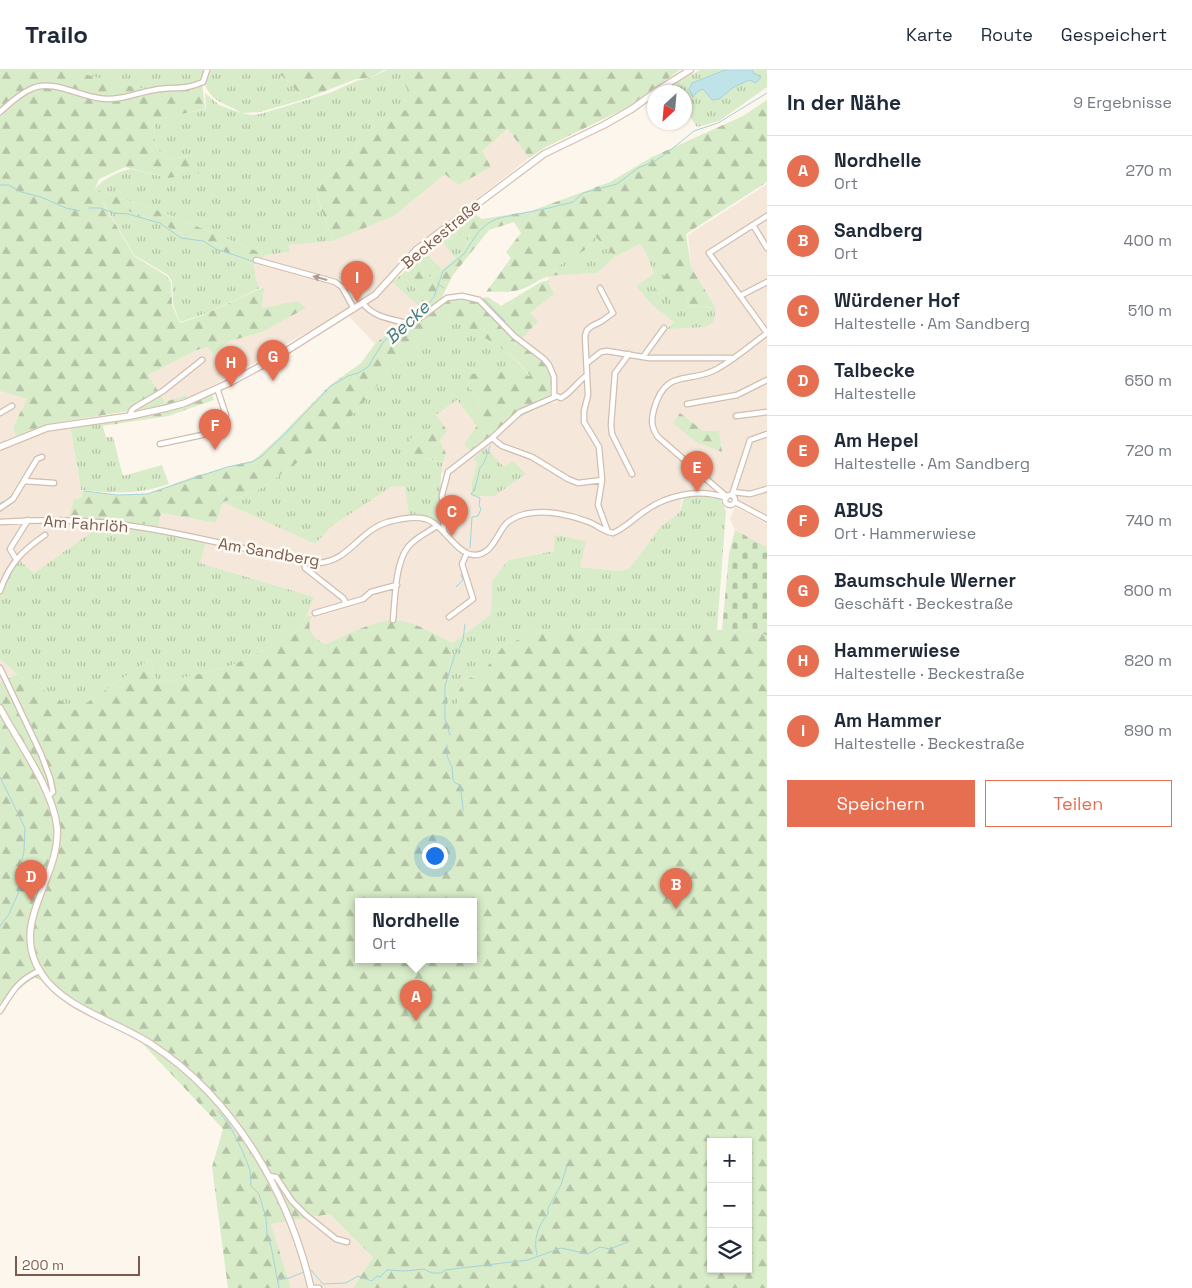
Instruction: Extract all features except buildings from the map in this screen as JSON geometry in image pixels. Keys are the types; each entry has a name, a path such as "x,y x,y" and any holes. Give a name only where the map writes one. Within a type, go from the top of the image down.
{"main road":[{"name":"Beckestraße","path":"667,85 690,70"},
{"name":"Beckestraße","path":"0,446 48,428 130,416 185,403 272,360 375,295 416,250 544,154 604,125 647,99"},
{"path":"0,708 37,773 48,796 57,827 52,864 32,913 30,932 33,952 39,971 47,982 65,998 150,1044 182,1067 213,1098 238,1128 269,1176 294,1229 312,1288"}],"street":[{"path":"0,112 32,88 42,86 56,87 112,100 154,90 190,88 203,82 207,70"},
{"path":"767,216 709,253 767,333 716,370 676,379 668,384 658,396 651,420 653,430 658,437 729,496 735,498 735,502 767,520"},
{"path":"753,225 767,248"},
{"path":"256,260 335,282 342,287 354,309"},
{"path":"740,296 767,282"},
{"path":"600,288 613,313 587,330 585,336 588,395 584,411 584,422 599,448 602,480 598,504 608,532"},
{"path":"363,303 366,308 376,314 408,324 416,321 447,298 462,296 478,300 514,336 549,365 554,377 555,397"},
{"path":"643,357 664,328"},
{"path":"587,363 601,352 607,351 649,358 732,358"},
{"path":"629,354 615,374 611,425 612,434 632,474"},
{"path":"130,416 134,408 163,391 202,360"},
{"path":"444,531 442,495 448,472 492,438 520,412 555,397 561,398 571,392 580,380 587,375"},
{"path":"687,404 737,395 767,380"},
{"path":"160,444 202,435 220,428 226,415 217,388"},
{"path":"0,413 12,406"},
{"path":"736,416 767,412"},
{"path":"735,502 733,505 729,505 725,502 750,440 767,434"},
{"path":"492,438 502,446 532,457 578,483 602,480"},
{"path":"0,508 13,499 37,459 42,457"},
{"path":"24,481 54,483"},
{"path":"449,616 473,599 462,565 467,553 475,555 488,551 506,524 526,514 549,513 572,516 613,533 663,501 682,495 708,494 729,496 762,492 767,489"},
{"name":"Am Sandberg","path":"144,527 318,563 329,562 342,555 369,531 387,523 409,518 426,519 444,531 467,553"},
{"name":"Am Fahrlöh","path":"0,522 28,520 144,527"},
{"name":"Am Fahrlöh","path":"16,559 10,549 28,520"},
{"path":"393,620 397,585 404,553 409,546 437,526"},
{"name":"Am Fahrlöh","path":"0,591 5,577 16,559 29,546 45,535"},
{"path":"304,561 305,568 336,591 346,603"},
{"path":"315,613 363,599 371,592 397,585"},
{"path":"0,668 47,770 53,792 48,796"},
{"path":"0,1011 18,984 28,976 39,971"},
{"path":"269,1176 276,1177 292,1201 306,1215 336,1239 347,1242"},
{"path":"312,1288 319,1288"}],"shaded area":[{"path":"509,129 529,158 436,231 455,258 442,270 419,246 388,278 419,305 375,344 345,312 244,369 187,398 186,395 165,402 148,375 197,350 208,347 213,353 230,341 262,332 298,301 262,308 264,287 260,288 254,266 266,255 289,252 287,245 333,241 394,216 445,174 459,184 491,167 481,151"},
{"path":"767,184 767,516 739,502 738,495 714,490 682,494 680,512 660,527 629,569 619,571 580,567 554,551 508,560 492,581 491,614 453,643 422,627 360,629 326,644 314,638 308,628 312,615 306,617 314,597 200,563 207,537 158,528 161,513 216,523 223,502 315,544 333,525 393,486 406,487 409,522 425,522 440,532 448,530 444,494 448,476 441,472 446,454 440,440 436,415 457,400 477,426 534,406 557,402 559,396 555,392 556,377 548,359 522,338 538,321 530,313 549,284 548,275 597,273 615,257 640,244 654,273 636,286 652,305 674,322 667,328 716,308 691,267 688,235"},
{"path":"0,391 27,399 13,427 18,442 47,430 70,426 82,498 69,522 100,526 34,573 16,557 0,588"},
{"path":"735,507 762,521 767,518 767,547 735,530 730,519"},
{"path":"0,656 17,674 0,683"},
{"path":"330,1214 373,1257 353,1288 291,1288 271,1224"}],"green space":[{"path":"0,70 61,70 150,90 168,91 202,82 205,109 154,120 155,144 165,160 195,155 199,173 168,178 125,167 99,179 95,189 162,212 266,255 254,265 138,214 103,203 134,256 167,276 171,283 172,305 180,323 203,315 264,287 262,308 298,301 306,308 262,332 230,341 213,354 208,347 197,350 148,375 165,402 186,395 187,398 167,405 47,424 16,436 13,427 27,399 0,391"},
{"path":"61,70 206,70 201,81 185,87 150,89 113,83"},
{"path":"209,70 286,70 280,74 305,99 260,112 242,113 251,115 330,93 387,70 400,70 414,106 364,132 347,163 321,182 317,198 333,241 288,245 290,252 266,255 162,212 95,189 112,176 131,169 168,178 195,155 165,160 155,144 154,120 206,109 205,93 219,105 241,113 210,94 204,82"},
{"path":"286,70 384,70 369,78 356,79 305,99 280,74"},
{"path":"400,70 680,70 659,85 647,85 647,93 628,107 546,147 529,158 508,129 482,151 491,167 458,185 445,174 394,216 333,241 317,197 321,182 347,163 364,132 413,106"},
{"path":"700,70 767,70 767,87 719,121 697,127 692,120 692,85 676,85 676,83"},
{"path":"767,100 767,182 686,234 691,267 716,308 689,306 686,296 658,300 655,288 669,270 645,251 640,244 615,257 595,236 585,250 553,269 559,275 542,279 518,290 486,292 511,258 506,252 521,233 514,222 489,230 453,275 441,299 426,310 425,297 401,275 406,270 408,263 422,249 426,253 419,265 432,279 465,249 470,234 458,235 443,242 439,236 472,212 482,219 531,211 610,182 652,157 743,116"},
{"path":"103,202 138,214 254,265 256,279 260,288 207,313 180,322 173,304 172,282 168,275 134,255"},
{"path":"470,233 465,249 455,258 443,242 458,235"},
{"path":"595,236 615,257 597,273 559,275 553,269 585,250"},
{"path":"645,251 669,270 655,288 686,296 689,306 716,308 713,322 705,327 667,329 674,322 652,305 636,286 654,273"},
{"path":"426,253 442,270 432,279 419,265"},
{"path":"401,275 425,297 426,310 410,322 402,320 418,305 392,282"},
{"path":"549,280 554,294 530,313 538,321 519,342 540,359 549,372 551,387 549,397 520,412 473,454 464,444 477,426 467,413 476,409 481,401 470,388 468,375 481,372 503,372 530,376 504,350 447,317 377,386 333,438 255,492 223,502 216,523 161,513 158,528 145,524 69,520 74,499 82,498 81,491 117,495 148,494 192,477 254,460 330,385 361,363 375,344 398,324 409,327 418,324 443,303 457,298 468,300 488,297 501,306 541,282"},
{"path":"447,317 493,342 514,359 530,377 503,372 470,388 481,401 476,409 467,413 457,400 436,415 442,423 408,440 425,458 443,463 441,478 441,524 429,517 409,517 405,487 393,486 333,525 315,544 223,502 255,492 333,438 377,386"},
{"path":"212,394 214,400 168,416 103,426 102,423 169,411"},
{"path":"680,413 703,431 719,431 722,452 696,442 673,423"},
{"path":"102,423 106,437 113,437 123,476 162,465 169,484 135,492 81,490 70,426"},
{"path":"442,423 447,431 440,440 446,454 443,463 409,453 403,445 408,440"},
{"path":"486,448 504,467 513,461 526,474 494,496 472,496 472,482 477,464 474,458"},
{"path":"708,495 720,499 726,511 717,630 549,629 504,645 477,681 468,676 458,692 456,713 448,713 447,688 453,643 491,614 492,581 508,560 554,551 555,535 586,541 580,567 619,571 629,569 660,527 680,512 684,497"},
{"path":"100,526 145,530 206,542 200,563 314,597 306,617 297,631 275,645 228,667 157,684 151,659 76,710 17,674 0,659 0,594 18,559 34,573"},
{"path":"735,530 767,547 767,635 746,630 722,630 729,554"},
{"path":"313,615 309,624 311,632 317,639 326,644 349,633 392,620 415,625 453,643 447,688 448,713 456,712 458,692 468,676 477,680 504,645 549,629 746,630 767,635 767,1288 353,1288 373,1257 330,1214 271,1224 291,1288 228,1288 212,1167 223,1129 142,1043 35,977 0,1003 0,683 17,674 76,710 151,659 157,684 228,667 275,645 297,631 306,617"}],"water":[{"path":"725,70 753,70 753,73 761,77 756,83 749,80 734,87 719,99 712,100 703,89 693,97 692,83"}],"waterway":[{"name":"Becke","path":"407,321 425,308 434,297 443,271 463,255 479,231 490,222 499,218 573,202 583,193 617,184 638,168 655,161 694,131 718,123 767,93"},
{"path":"0,185 9,185 21,192 80,211"},
{"path":"89,208 100,208 160,223 181,238 203,241 216,249 252,261"},
{"name":"Becke","path":"438,284 444,288"},
{"path":"484,299 505,321"},
{"name":"Becke","path":"84,491 117,495 147,494 227,467 252,462 262,456 285,434 331,386 368,367 384,341 404,324"},
{"path":"518,417 538,407"},
{"path":"497,436 506,428"},
{"path":"470,548 472,517 478,516 481,509 479,505 480,498 471,494 475,488 480,468 484,463 490,446"},
{"name":"Becke","path":"9,499 18,487"},
{"name":"Becke","path":"0,503 6,501"},
{"path":"456,587 463,580 461,575"},
{"path":"450,735 445,719 445,686 455,654 463,640 465,624"},
{"path":"447,745 447,756 452,767 453,780 460,785 463,811"},
{"path":"0,777 25,828 24,851 19,874 20,889 9,914 0,926"},
{"path":"218,1111 229,1124 242,1150 250,1170 251,1186 259,1194 266,1218 267,1235 279,1288"},
{"path":"537,1255 537,1233 561,1185 567,1166"},
{"path":"311,1270 323,1284 346,1283 358,1276 372,1281 377,1276 380,1277 387,1270 424,1269 432,1273 441,1273 445,1270 528,1260 561,1248 588,1254 600,1247 610,1249 628,1242"},
{"path":"278,1280 304,1272"}],"place":[{"name":"Am Hammer","path":"357,302"},
{"name":"Baumschule Werner","path":"273,381"},
{"name":"Hammerwiese","path":"231,387"},
{"name":"ABUS","path":"215,450"},
{"name":"Am Hepel","path":"697,492"},
{"name":"Würdener Hof","path":"452,536"},
{"name":"Talbecke","path":"31,901"},
{"name":"Sandberg","path":"676,909"},
{"name":"Nordhelle","path":"416,1021"}]}
